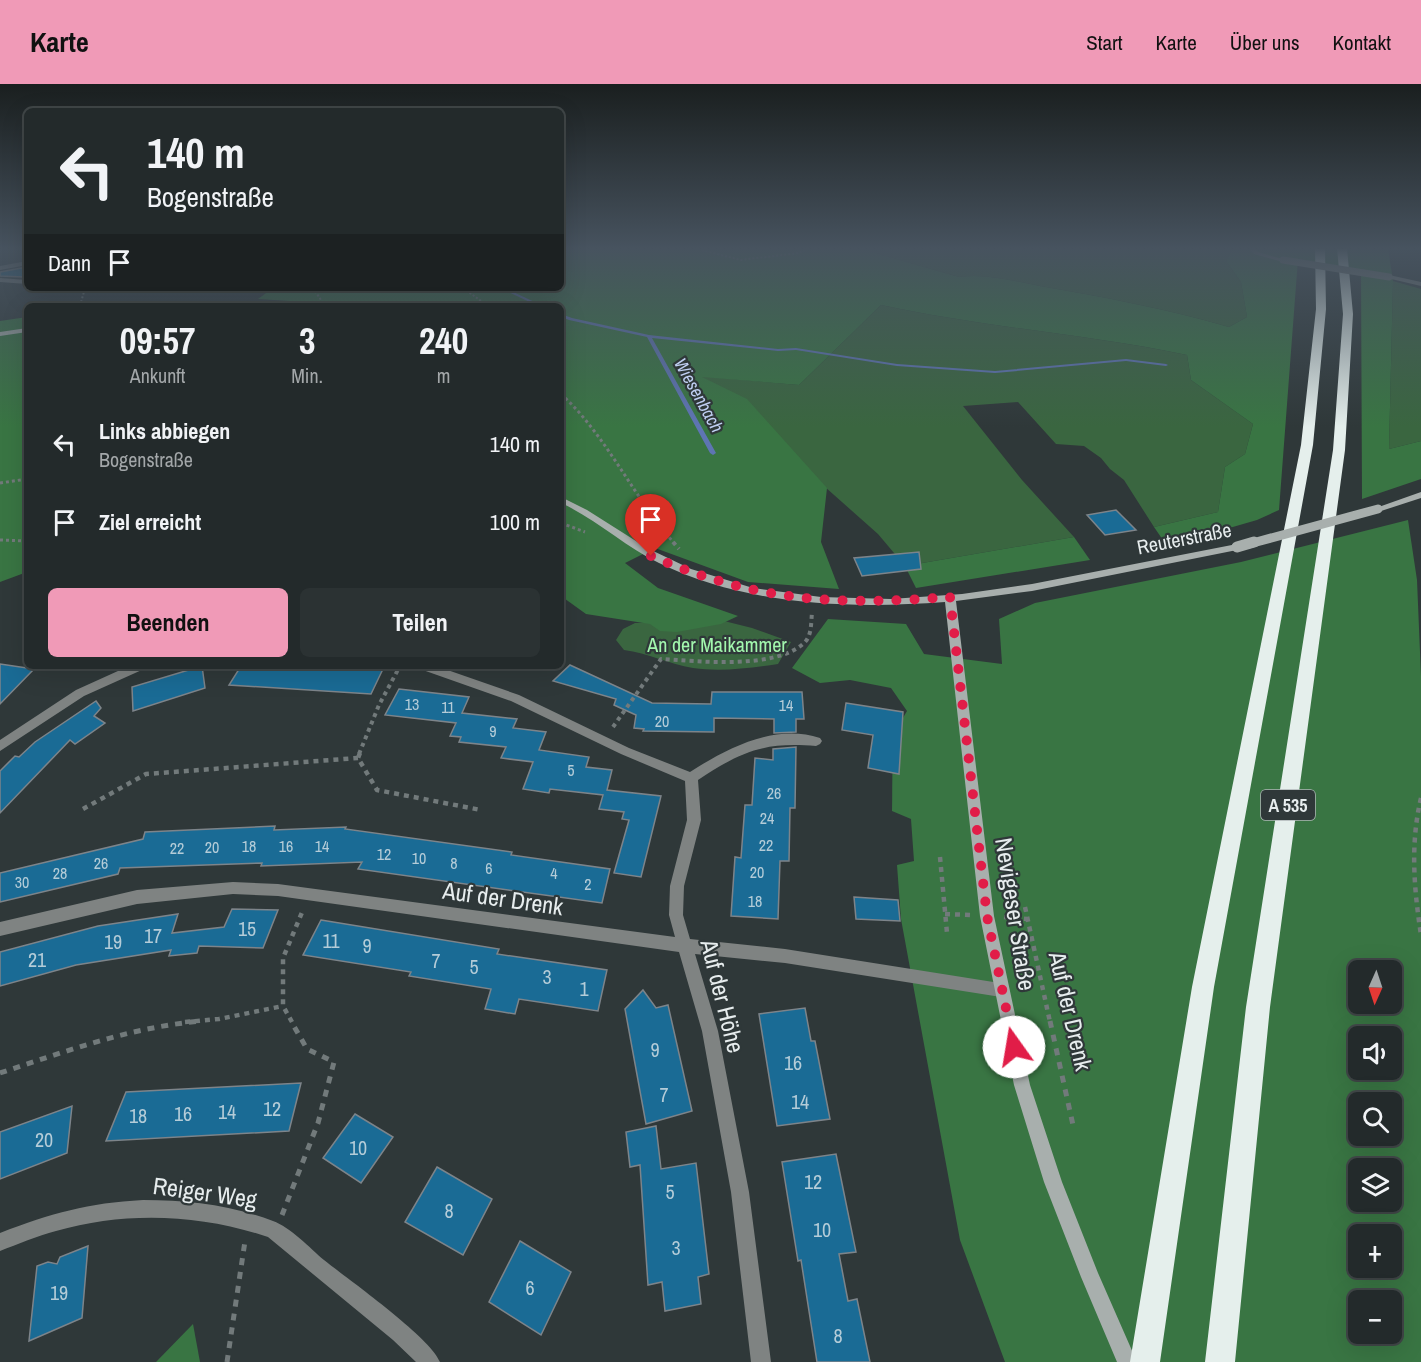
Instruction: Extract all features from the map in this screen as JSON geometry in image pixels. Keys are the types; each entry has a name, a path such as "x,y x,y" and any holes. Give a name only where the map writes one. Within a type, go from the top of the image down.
{"highway":[{"name":"A 535","path":"1145,1362 1203,987 1307,445 1322,308"},
{"name":"A 535","path":"1220,1362 1258,1007 1338,450 1346,374 1347,308"}],"main road":[{"path":"0,334 24,330"},
{"name":"Reuterstraße","path":"564,501 581,508 651,556 688,572 761,593 812,600 884,602 1026,588 1237,547 1377,510 1421,495"},
{"name":"Nevigeser Straße","path":"950,597 987,916 1022,1084 1046,1161 1090,1277 1127,1362"}],"street":[{"path":"0,746 80,693 133,669"},
{"path":"432,669 515,698 603,741 691,778 726,755 760,741 794,739 816,741"},
{"name":"Auf der Höhe","path":"691,778 694,820 678,886 676,915 710,1032 740,1192 761,1362"},
{"name":"Auf der Drenk","path":"0,929 147,896 233,888 310,893 634,940 784,956 1001,989"},
{"name":"Reiger Weg","path":"0,1242 64,1219 142,1208 222,1215 248,1221 273,1230 400,1333 430,1362"}],"path":[{"path":"564,397 582,414 652,518 681,550"},
{"path":"0,483 24,479"},
{"path":"0,540 24,541"},
{"path":"603,741 661,659 750,660 794,651 805,642 811,630 812,600"},
{"path":"358,758 379,705 398,669"},
{"path":"83,809 146,774 358,758"},
{"path":"358,758 377,790 482,810"},
{"path":"1421,798 1414,846 1415,895 1421,935"},
{"path":"940,857 947,933"},
{"path":"273,1230 288,1204 318,1123 334,1062 307,1049 283,1006 283,958 310,893"},
{"name":"Auf der Drenk","path":"1025,908 1073,1125"},
{"path":"0,1073 111,1036 165,1024 219,1019 283,1006"},
{"path":"228,1362 248,1221"}],"green space":[{"path":"564,308 878,308 799,385 702,377 747,399 827,488 821,542 839,589 748,582 655,548 625,563 658,588 738,616 721,624 677,632 660,631 650,624 586,614 564,598"},
{"path":"878,308 894,308 1187,355 1191,380 1253,424 1245,454 1225,467 1218,512 1154,527 1124,480 1101,458 1084,446 1056,444 1018,402 963,406 1022,480 1074,537 905,566 878,534 700,376 799,385"},
{"path":"894,308 1151,308 1229,327 1247,317 1245,308 1294,308 1279,510 1257,520 1167,546 1154,527 1218,512 1225,467 1245,454 1253,424 1191,380 1187,355 1111,341"},
{"path":"1151,308 1245,308 1247,317 1229,327"},
{"path":"1361,308 1392,308 1389,449 1421,441 1421,479 1362,499"},
{"path":"1392,308 1421,308 1421,441 1389,449"},
{"path":"24,317 24,573 0,582 0,321"},
{"path":"1408,520 1417,580 1421,676 1421,1362 1005,1362 960,1240 901,919 897,865 914,861 911,819 892,811 892,772 897,734 907,711 891,688 850,680 820,683 792,668 828,619 906,624 924,654 1002,664 999,619 1035,603 1241,562"},
{"path":"1074,537 1090,560 916,588 905,566"},
{"name":"An der Maikammer","path":"720,620 752,628 791,642 778,664 714,670 684,666 624,650 616,640 623,629 635,623"},
{"path":"193,1324 200,1362 156,1362"}],"building":[{"path":"1116,510 1136,530 1105,535 1087,515"},
{"path":"919,552 921,569 862,576 854,558"},
{"path":"0,664 34,669 0,704"},
{"path":"570,665 652,703 711,704 712,692 802,692 804,719 796,719 796,732 774,733 774,719 714,718 714,732 643,731 644,729 634,728 636,715 614,705 616,699 553,681"},
{"path":"192,669 202,669 205,688 133,711 132,687"},
{"path":"239,669 383,669 371,694 229,685"},
{"path":"399,689 469,697 462,713 517,719 513,728 546,732 539,750 589,757 586,767 612,770 607,790 661,796 641,877 614,873 629,820 622,819 624,812 599,809 603,795 550,789 549,793 523,789 533,762 501,758 506,747 459,742 461,737 450,736 456,723 385,715"},
{"path":"96,701 101,708 94,716 105,723 75,744 70,740 0,813 0,771 15,756 19,757 35,742"},
{"path":"846,703 903,712 899,774 868,768 873,735 842,730"},
{"path":"796,747 795,808 790,808 789,861 780,861 778,919 731,916 735,857 741,858 745,805 752,805 755,758 773,760 773,749"},
{"path":"275,826 274,830 346,827 345,829 512,852 511,855 610,869 602,903 358,869 362,862 120,868 118,874 0,902 0,873 143,839 145,832"},
{"path":"854,897 898,900 900,921 856,919"},
{"path":"232,909 278,910 263,948 199,946 197,953 169,956 171,950 76,965 0,986 0,952 98,926 178,914 172,933 224,927"},
{"path":"321,920 499,949 497,954 607,970 598,1011 519,999 515,1014 485,1009 491,989 409,976 411,972 303,955"},
{"path":"643,990 656,1008 668,1005 692,1111 646,1124 625,1009"},
{"path":"805,1008 811,1041 815,1041 830,1119 777,1126 759,1014"},
{"path":"301,1083 289,1131 106,1141 126,1092"},
{"path":"72,1106 67,1153 0,1179 0,1132"},
{"path":"355,1114 393,1137 361,1183 323,1158"},
{"path":"656,1126 661,1169 696,1163 709,1274 698,1277 701,1304 665,1311 662,1282 648,1285 640,1165 630,1167 626,1132"},
{"path":"836,1154 856,1252 839,1254 848,1301 857,1299 870,1362 817,1362 801,1260 798,1261 782,1162"},
{"path":"437,1167 492,1199 463,1255 405,1222"},
{"path":"520,1241 571,1272 541,1335 489,1302"},
{"path":"88,1246 82,1318 29,1341 37,1266 48,1262 57,1264 60,1257"}],"waterway":[{"name":"Wiesenbach","path":"564,316 649,336"},
{"path":"649,336 778,350 796,349 897,365 995,372 1126,360 1166,365"},
{"name":"Wiesenbach","path":"649,336 713,453"}],"route":[{"path":"651,556 688,572 725,584 791,598 884,602 950,597 987,916 1014,1047"}]}
